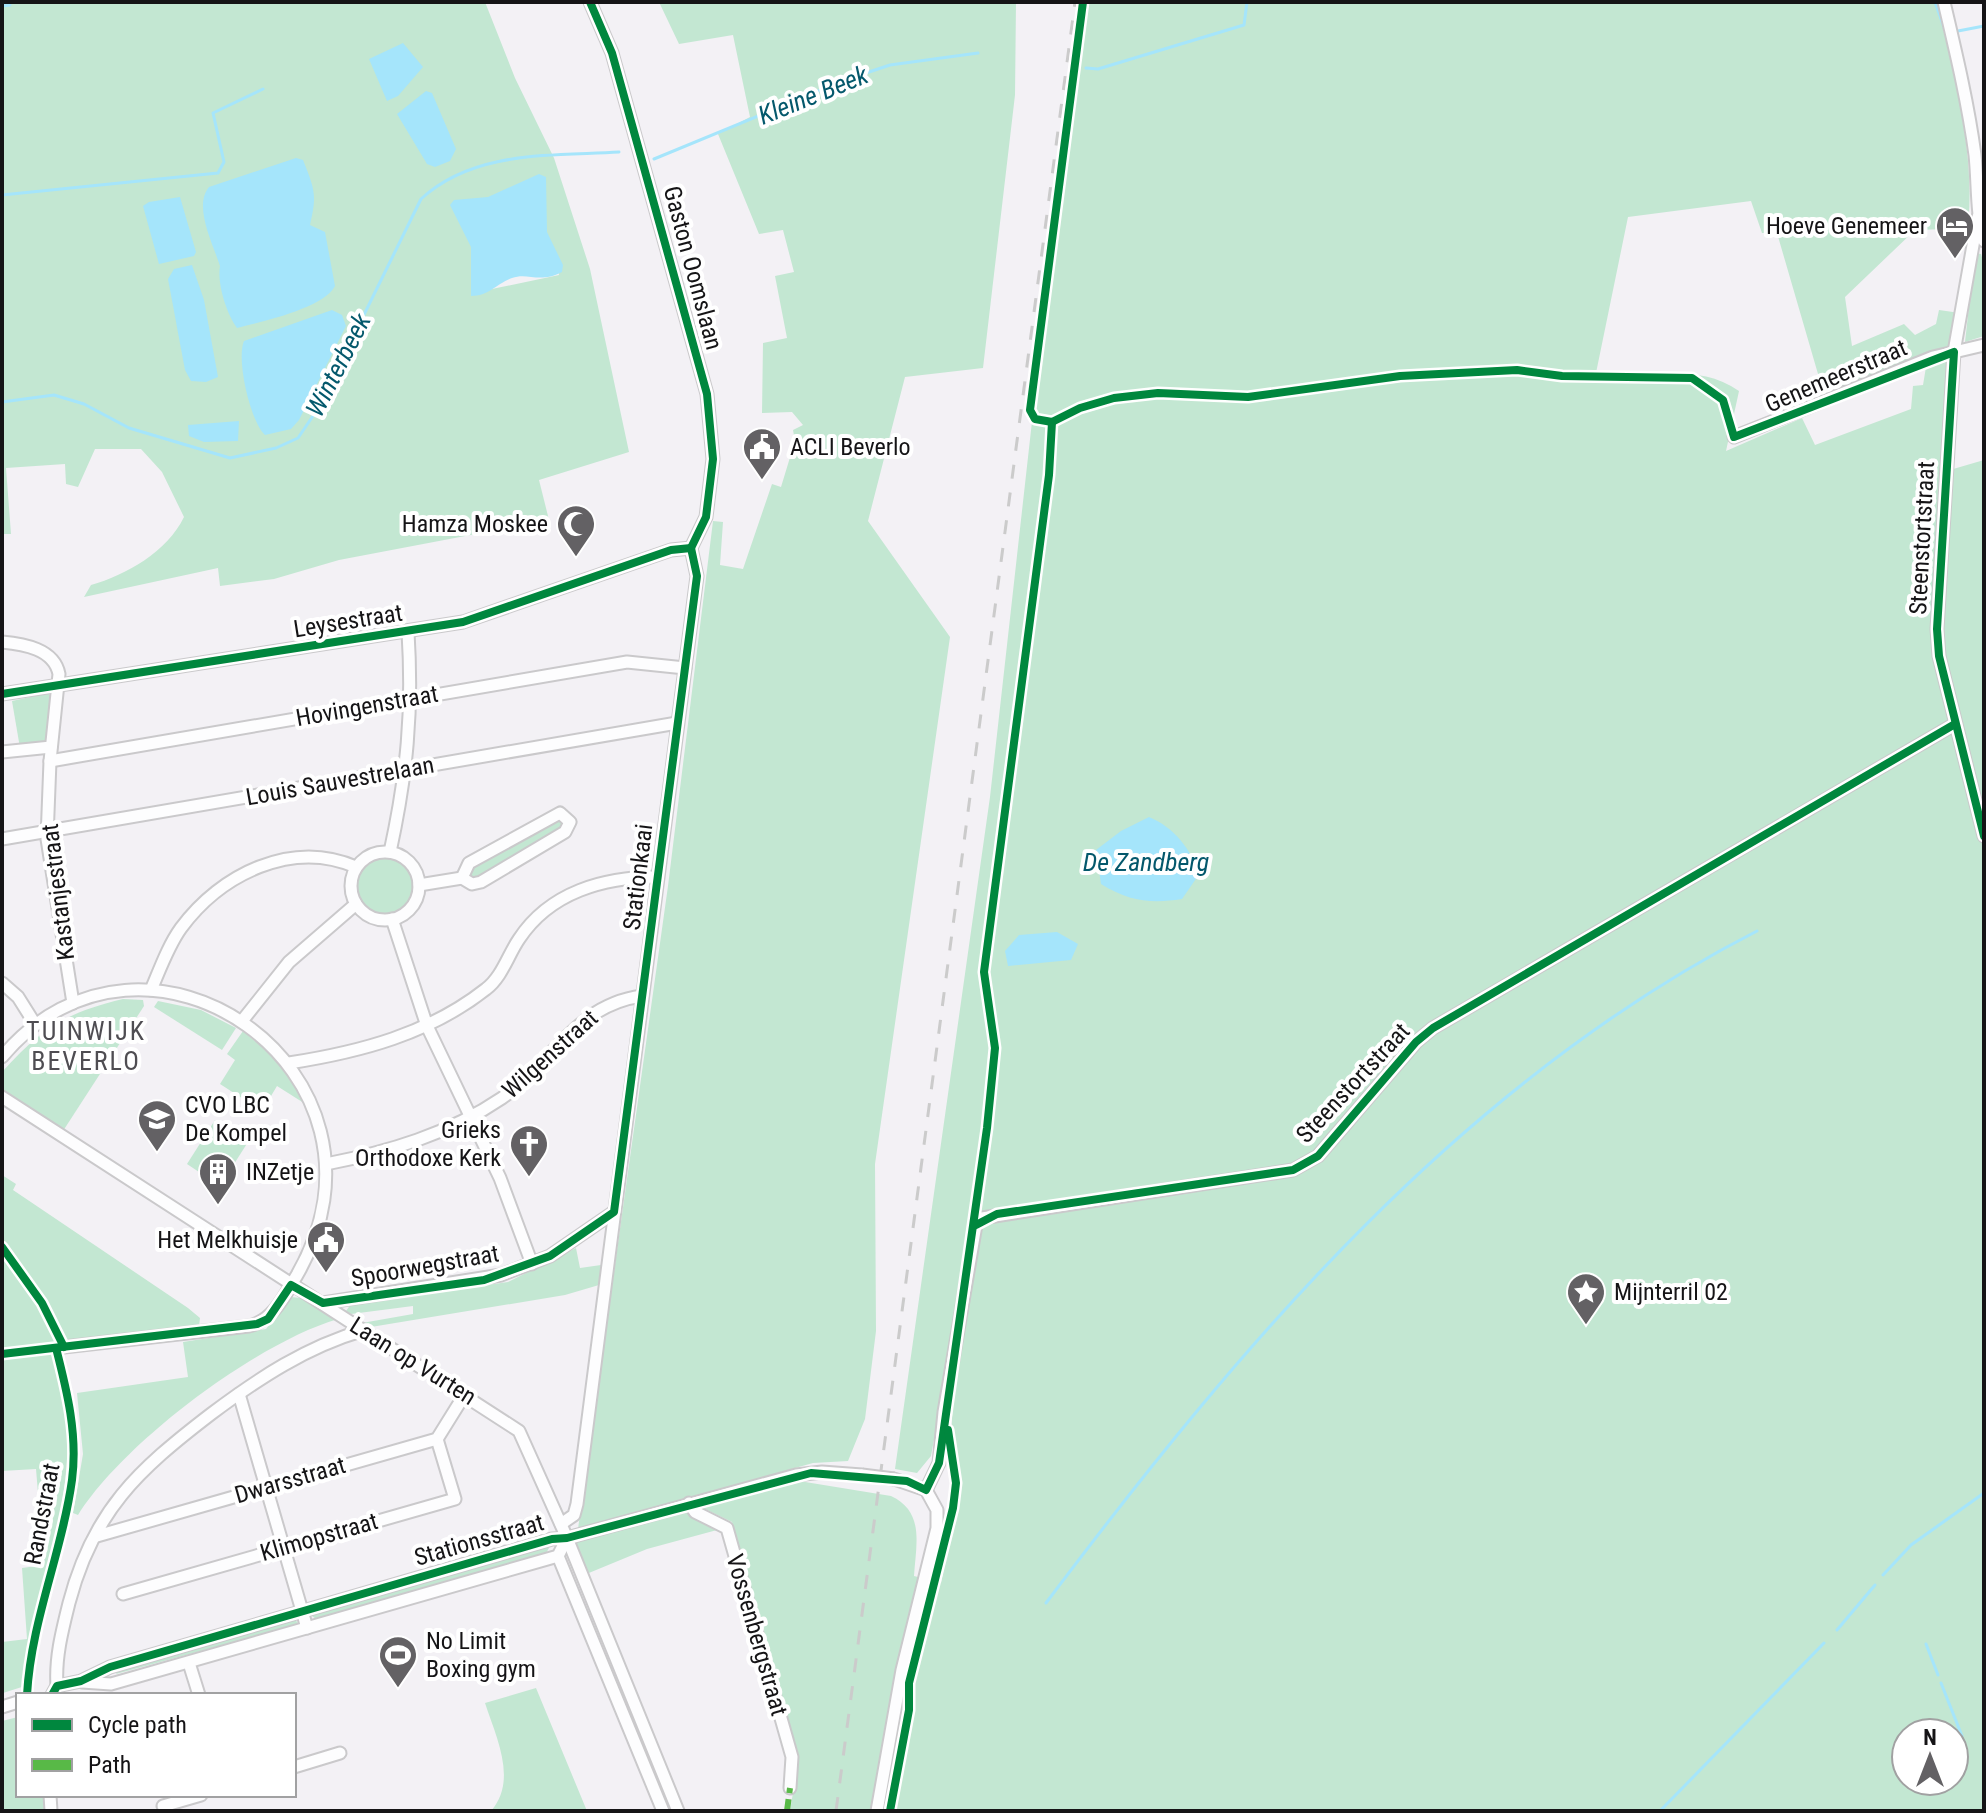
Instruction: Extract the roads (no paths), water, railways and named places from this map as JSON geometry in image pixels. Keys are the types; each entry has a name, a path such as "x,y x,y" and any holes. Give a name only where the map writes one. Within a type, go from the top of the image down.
{"street":[{"name":"Gaston Oomslaan","path":"590,2 612,53 707,394 713,459 706,517 691,548"},
{"path":"1944,2 1975,157 1978,217 1984,241"},
{"name":"Steenstortstraat","path":"1978,217 1954,352 1937,629 1955,724 1984,836"},
{"name":"Genemeerstraat","path":"1734,437 1933,357 1984,345"},
{"name":"Leysestraat","path":"2,694 408,632 496,613 671,550 691,548"},
{"name":"Stationkaai","path":"561,1524 574,1515 577,1504 697,576 691,548"},
{"path":"390,852 407,769 411,699 408,632"},
{"path":"2,642 41,651 55,661 60,685"},
{"name":"Hovingenstraat","path":"50,761 627,662 685,668"},
{"name":"Kastanjestraat","path":"60,685 51,747 47,831 73,1003"},
{"name":"Louis Sauvestrelaan","path":"2,839 677,723"},
{"name":"Steenstortstraat","path":"926,1490 939,1463 944,1412 976,1225 982,1218 1293,1170 1318,1156 1416,1042 1433,1028 1955,724"},
{"path":"2,752 51,747"},
{"path":"419,885 462,878 472,884 481,882 565,832 569,828 569,818 554,814 469,863 462,878"},
{"path":"390,852 411,863 419,885 412,907 392,919 376,919 356,904 351,882 356,867 375,853 390,852"},
{"path":"151,990 180,929 197,910 237,879 291,856 320,855 356,867"},
{"path":"289,1063 368,1048 427,1026 488,988 534,921 569,894 610,879 657,877"},
{"path":"242,1021 289,962 356,904"},
{"path":"392,919 427,1026 504,1187 532,1264"},
{"path":"2,983 18,997 35,1024"},
{"path":"2,1057 35,1024 73,1003 117,992 151,990 195,999 242,1021 289,1063 317,1117 326,1164 320,1224 314,1244 268,1319 257,1324 64,1347"},
{"name":"Wilgenstraat","path":"326,1164 419,1141 471,1117 521,1083 594,1011 642,996"},
{"name":"Laan op Vurten","path":"2,1097 519,1431 567,1538 678,1811"},
{"name":"Spoorwegstraat","path":"323,1303 484,1280 550,1256 614,1212"},
{"path":"54,1691 56,1666 76,1577 88,1543 111,1506 146,1467 239,1394 295,1357 364,1330"},
{"path":"239,1394 307,1628"},
{"path":"437,1439 465,1394"},
{"name":"Dwarsstraat","path":"97,1536 437,1439"},
{"name":"Klimopstraat","path":"123,1594 455,1499 437,1439"},
{"name":"Stationsstraat","path":"54,1691 110,1667 552,1539 567,1538 796,1475 832,1472 862,1475 894,1479 926,1490"},
{"path":"877,1811 902,1670 937,1528 937,1510 926,1490"},
{"name":"Vossenbergstraat","path":"689,1503 695,1512 727,1528 792,1757 790,1788"},
{"name":"Stationsstraat","path":"81,1681 111,1684 558,1556 567,1538"},
{"path":"558,1556 663,1811"},
{"path":"189,1663 198,1693"},
{"path":"609,1680 622,1675"},
{"path":"296,1766 340,1753"},
{"path":"657,1795 669,1789"},
{"path":"163,1806 194,1797"}],"water":[{"path":"403,43 423,67 398,96 387,101 369,59"},
{"path":"426,91 432,93 456,149 450,161 435,167 427,164 397,114"},
{"path":"296,158 303,160 314,192 310,225 325,232 335,286 329,294 305,307 237,328 223,298 220,266 204,215 205,195 209,187"},
{"path":"539,174 546,177 547,232 563,265 562,272 540,278 512,278 488,292 471,296 471,247 450,205 454,200 488,197"},
{"path":"180,197 196,252 194,256 159,264 143,206 149,202"},
{"path":"192,265 204,300 218,377 206,382 191,381 185,370 168,279 174,269"},
{"path":"332,310 342,315 346,326 299,420 291,429 265,435 254,417 246,390 242,361 244,341"},
{"path":"239,421 238,441 204,442 189,436 188,425"},
{"name":"De Zandberg","path":"1149,817 1180,840 1200,873 1182,899 1140,900 1101,884 1096,850 1121,831"},
{"path":"1057,932 1078,944 1071,960 1008,966 1005,951 1019,935"}],"waterway":[{"name":"Kleine Beek","path":"1086,68 1098,69 1244,25 1247,2"},
{"name":"Kleine Beek","path":"1935,2 1946,33"},
{"path":"2,6 10,5"},
{"name":"Kleine Beek","path":"1958,31 1984,26"},
{"name":"Kleine Beek","path":"654,159 845,80 890,65 978,53"},
{"path":"2,195 218,173 224,162 213,113 263,89"},
{"name":"Winterbeek","path":"2,402 54,395 84,404 129,428 230,458 276,448 298,438 317,410 421,199 442,183 489,164 541,156 619,152"},
{"path":"1046,1603 1198,1410 1279,1316 1364,1226 1454,1141 1549,1063 1650,993 1757,931"},
{"path":"1883,1575 1911,1545 1984,1493"},
{"path":"1837,1630 1875,1585"},
{"path":"1660,1811 1824,1643"},
{"path":"1926,1644 1938,1675"},
{"path":"1941,1683 1954,1717"}],"railway":[{"path":"836,1811 1075,2"}],"place":[{"name":"Hoeve Genemeer","path":"1955,260"},
{"name":"ACLI Beverlo","path":"762,481"},
{"name":"Hamza Moskee","path":"576,558"},
{"name":"CVO LBC De Kompel","path":"157,1153"},
{"name":"Grieks Orthodoxe Kerk","path":"529,1178"},
{"name":"INZetje","path":"218,1206"},
{"name":"Het Melkhuisje","path":"326,1274"},
{"name":"Mijnterril 02","path":"1586,1326"},
{"name":"No Limit Boxing gym","path":"398,1689"}],"district":[{"name":"TUINWIJK BEVERLO","path":"86,1046"}]}
